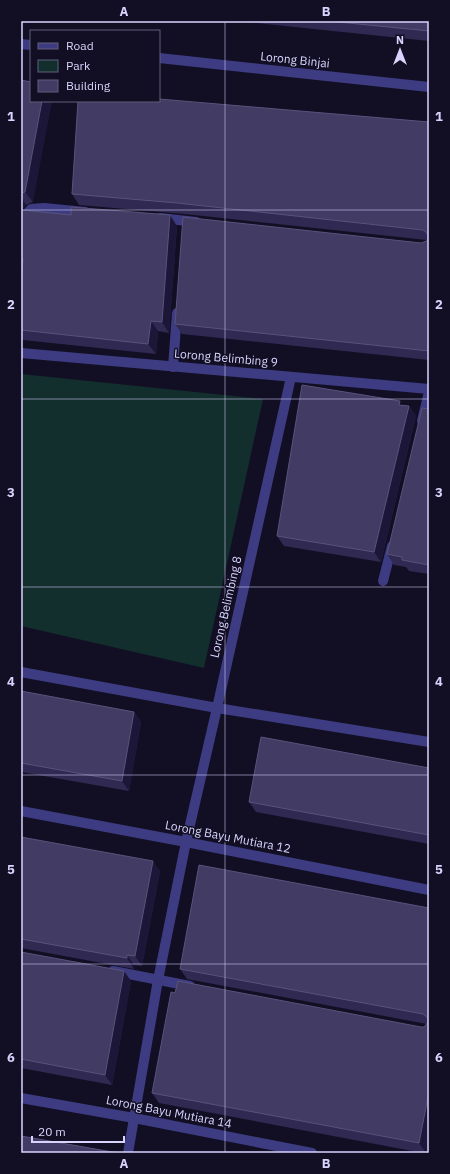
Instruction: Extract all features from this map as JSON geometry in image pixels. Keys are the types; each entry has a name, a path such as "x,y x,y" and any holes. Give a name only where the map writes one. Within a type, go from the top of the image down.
{"street":[{"name":"Lorong Binjai","path":"160,58 429,87"},
{"path":"21,220 31,209 44,208 98,213"},
{"path":"152,218 183,224 207,223"},
{"path":"173,367 178,305"},
{"name":"Lorong Belimbing 9","path":"21,353 429,389"},
{"name":"Lorong Belimbing 8","path":"128,1153 158,980 186,842 291,377"},
{"path":"420,430 429,392"},
{"path":"384,581 394,536"},
{"path":"21,672 217,708 429,742"},
{"name":"Lorong Bayu Mutiara 12","path":"21,811 429,890"},
{"path":"105,970 197,987"},
{"name":"Lorong Bayu Mutiara 14","path":"21,1098 134,1118 312,1153"}],"green space":[{"path":"21,374 263,399 204,668 21,626"}],"building":[{"path":"328,21 429,21 429,31"},
{"path":"21,80 30,82 30,102 42,102 25,192 21,193"},
{"path":"160,99 429,122 429,351 175,324 183,217 421,243 427,241 428,238 428,235 423,230 177,203 72,194 78,102 160,102"},
{"path":"71,207 170,215 162,322 151,321 148,344 21,330 21,278 23,259 21,259 21,211 71,215"},
{"path":"302,385 400,401 399,405 409,406 374,552 277,536"},
{"path":"422,408 429,409 429,565 402,560 402,557 387,554"},
{"path":"21,691 134,712 122,781 21,763"},
{"path":"261,737 429,768 429,835 249,802"},
{"path":"21,837 153,861 135,956 127,955 127,958 21,939"},
{"path":"199,865 429,908 429,1092 419,1143 152,1093 171,992 175,993 178,981 421,1027 424,1027 428,1022 428,1018 423,1014 180,969"},
{"path":"21,952 124,971 105,1075 21,1059"},
{"path":"21,1136 118,1153 21,1153"}]}
